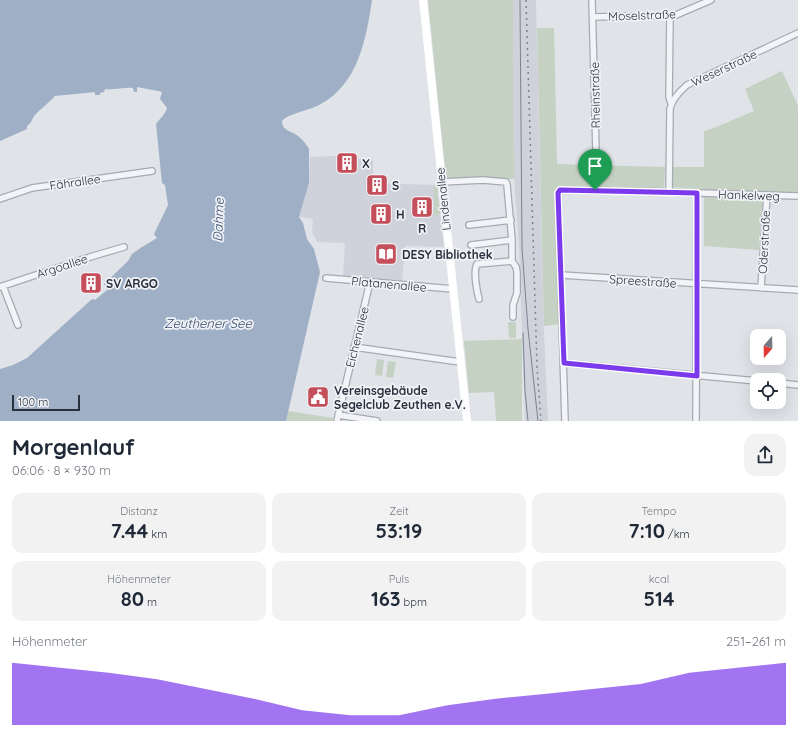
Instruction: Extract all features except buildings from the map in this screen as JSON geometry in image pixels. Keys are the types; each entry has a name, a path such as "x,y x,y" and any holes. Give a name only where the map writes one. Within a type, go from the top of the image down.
{"main road":[{"name":"Lindenallee","path":"423,0 466,421"}],"street":[{"name":"Rheinstraße","path":"592,0 596,152 595,190"},
{"name":"Moselstraße","path":"593,17 670,16 680,14 711,0"},
{"path":"669,192 671,103 669,97 670,16"},
{"name":"Weserstraße","path":"671,103 687,85 798,33"},
{"name":"Fährallee","path":"0,199 32,188 152,171"},
{"path":"442,182 483,180 506,182 508,185 512,261 516,267 517,293 513,305 513,318"},
{"name":"Hankelweg","path":"561,275 558,193 560,190 798,196"},
{"path":"696,421 697,193"},
{"name":"Oderstraße","path":"761,288 767,195"},
{"path":"469,225 511,220"},
{"path":"471,245 512,240"},
{"name":"Argoallee","path":"2,287 124,247"},
{"path":"479,299 475,272 475,267 477,264 512,261"},
{"path":"561,275 565,421"},
{"name":"Spreestraße","path":"561,275 798,290"},
{"name":"Platanenallee","path":"326,278 453,289"},
{"name":"Eichenallee","path":"337,418 370,282"},
{"path":"2,287 18,325"},
{"path":"354,348 460,362"},
{"path":"564,363 750,380"},
{"path":"786,384 798,385"},
{"path":"337,418 377,421"}],"shaded area":[{"path":"513,0 536,0 544,335 548,421 525,421 519,246 514,179"},
{"path":"333,156 373,160 373,183 437,185 444,247 405,246 402,281 343,276 345,243 317,242 312,232 313,219 299,217 309,183 310,157"}],"green space":[{"path":"428,0 513,0 514,179 446,179"},
{"path":"537,28 554,28 557,164 665,167 664,189 558,187 555,192 561,324 544,326"},
{"path":"782,71 798,106 798,195 763,193 759,250 704,246 704,189 673,187 673,167 704,167 704,131 754,111 745,89"},
{"path":"434,185 437,185 440,214 438,214 438,216 434,215"},
{"path":"508,322 516,322 516,338 509,338"},
{"path":"522,339 522,421 496,421 494,392 469,393 464,341"},
{"path":"377,359 384,360 382,376 375,375"},
{"path":"388,361 396,362 393,378 386,377"},
{"path":"288,411 333,418 333,421 286,421"}],"water":[{"name":"Zeuthener See","path":"0,0 372,0 363,46 351,74 343,86 319,105 289,116 282,121 285,129 296,134 309,149 309,183 299,217 303,223 307,239 314,249 320,272 286,421 0,421 0,369 13,365 27,358 91,300 95,300 107,290 104,284 128,261 132,254 157,238 154,234 168,205 165,185 162,183 156,124 164,115 167,108 160,99 162,92 137,87 137,92 134,92 133,88 105,89 104,92 100,93 100,95 95,95 95,92 55,96 40,110 27,126 27,129 0,141"}],"tram line":[{"path":"520,0 522,248 528,329 538,421"},
{"path":"523,333 525,391 528,421"}],"railway":[{"path":"526,0 537,367 541,421"}],"place":[{"name":"X","path":"347,163"},
{"name":"S","path":"377,185"},
{"name":"R","path":"422,207"},
{"name":"H","path":"381,214"},
{"name":"DESY Bibliothek","path":"386,254"},
{"name":"SV ARGO","path":"91,283"},
{"name":"Vereinsgebäude Segelclub Zeuthen e.V.","path":"318,397"}],"route":[{"path":"560,190 595,190 697,193 697,376 564,363 558,193 560,190"}],"water label":[{"name":"Dahme","path":"218,220"}]}
